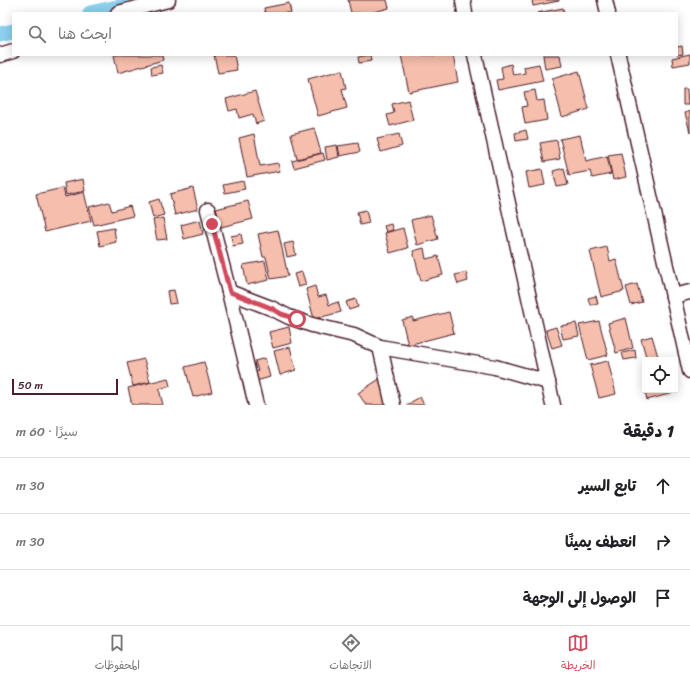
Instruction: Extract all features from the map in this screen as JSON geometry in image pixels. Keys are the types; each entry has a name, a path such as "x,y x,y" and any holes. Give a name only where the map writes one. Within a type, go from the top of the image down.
{"street":[{"path":"122,12 168,0"},
{"path":"463,0 465,12"},
{"path":"605,0 608,12"},
{"path":"0,55 12,51"},
{"path":"475,56 553,405"},
{"path":"618,56 690,371"},
{"path":"208,210 230,292 256,405"},
{"path":"230,292 271,308 289,317 312,325 354,335 380,347 495,368 548,382"},
{"path":"673,296 690,292"},
{"path":"380,347 393,405"}],"building":[{"path":"348,0 387,0 389,8 374,12 351,12"},
{"path":"532,0 559,0 559,1 533,6"},
{"path":"289,3 291,12 265,12 264,8"},
{"path":"563,8 564,12 542,12"},
{"path":"682,46 683,54 678,55 678,47"},
{"path":"690,54 690,63 673,66 672,58"},
{"path":"114,56 162,56 163,60 118,73"},
{"path":"214,56 234,56 237,70 218,73"},
{"path":"370,56 371,61 359,63 358,57"},
{"path":"401,56 453,56 458,82 409,92"},
{"path":"543,56 560,56 562,66 545,69"},
{"path":"511,64 513,75 525,73 524,67 539,64 543,81 498,90 496,80 503,79 501,67"},
{"path":"161,65 163,73 152,75 151,67"},
{"path":"342,70 346,88 342,89 347,108 318,116 308,79"},
{"path":"579,71 589,109 562,117 552,79"},
{"path":"683,89 687,89 688,105 683,105"},
{"path":"535,90 537,101 544,100 547,120 525,124 522,107 527,106 524,92"},
{"path":"255,91 264,121 256,124 253,114 239,118 237,109 229,111 226,99"},
{"path":"408,100 413,120 390,126 387,115 394,113 392,104"},
{"path":"690,111 690,132 685,113"},
{"path":"314,128 321,153 297,159 291,134"},
{"path":"526,130 528,139 516,141 515,133"},
{"path":"254,134 260,166 278,163 280,171 247,177 239,138"},
{"path":"399,134 402,146 381,152 377,139"},
{"path":"580,135 586,161 607,156 611,174 592,178 590,171 569,175 560,139"},
{"path":"557,140 560,159 544,162 540,143"},
{"path":"358,143 360,152 340,156 338,146"},
{"path":"337,145 339,157 327,160 325,147"},
{"path":"323,153 325,160 294,168 292,161"},
{"path":"621,153 626,177 613,180 608,155"},
{"path":"564,168 568,185 557,187 553,171"},
{"path":"542,169 545,185 529,188 526,172"},
{"path":"83,179 85,191 66,195 64,183"},
{"path":"243,181 245,189 225,193 223,185"},
{"path":"63,188 65,197 84,192 91,221 45,232 36,194"},
{"path":"193,188 198,209 175,215 170,194"},
{"path":"159,199 164,215 153,218 149,202"},
{"path":"248,201 253,219 221,227 216,209"},
{"path":"109,202 112,211 130,206 133,216 94,225 89,207"},
{"path":"366,210 369,223 360,225 357,212"},
{"path":"431,215 438,239 417,245 411,220"},
{"path":"163,218 167,239 157,240 153,220"},
{"path":"200,220 203,234 184,239 181,225"},
{"path":"391,224 393,230 386,232 384,226"},
{"path":"114,228 116,242 100,246 97,231"},
{"path":"403,228 408,248 390,253 385,233"},
{"path":"278,230 288,276 271,279 266,257 263,257 258,234"},
{"path":"241,234 243,244 233,246 231,236"},
{"path":"293,242 296,255 287,257 284,244"},
{"path":"607,247 610,261 616,259 624,291 601,297 590,251"},
{"path":"424,248 426,259 438,256 443,275 421,281 413,251"},
{"path":"265,261 269,280 247,285 243,265"},
{"path":"302,272 306,285 298,287 294,274"},
{"path":"466,272 468,281 458,284 455,275"},
{"path":"637,284 642,302 631,305 626,287"},
{"path":"315,286 318,297 326,295 329,305 338,302 341,312 314,319 306,289"},
{"path":"174,290 177,303 169,304 167,291"},
{"path":"596,296 598,304 590,305 588,298"},
{"path":"356,299 358,307 349,310 346,302"},
{"path":"449,312 454,333 408,345 402,320 413,317 413,321"},
{"path":"626,318 633,348 616,353 608,323"},
{"path":"599,321 608,355 588,360 579,325"},
{"path":"576,323 579,336 563,339 560,326"},
{"path":"289,327 292,343 273,348 269,332"},
{"path":"556,327 562,345 552,348 546,330"},
{"path":"652,336 658,357 646,357 641,339"},
{"path":"290,347 296,370 280,375 274,351"},
{"path":"635,350 636,358 624,360 622,353"},
{"path":"265,358 270,377 253,382 251,373 258,371 255,361"},
{"path":"144,359 150,382 133,386 127,363"},
{"path":"608,361 616,394 599,398 590,365"},
{"path":"204,362 212,392 193,397 185,367"},
{"path":"168,378 170,386 159,389 163,405 132,405 128,388"},
{"path":"381,378 391,405 366,405 358,393"},
{"path":"645,393 673,393 647,400"},
{"path":"420,397 424,405 406,405"}],"waterway":[{"path":"94,12 135,3"},
{"path":"0,34 12,31"}],"route":[{"path":"212,224 230,292 271,308 281,314 297,319"}]}
